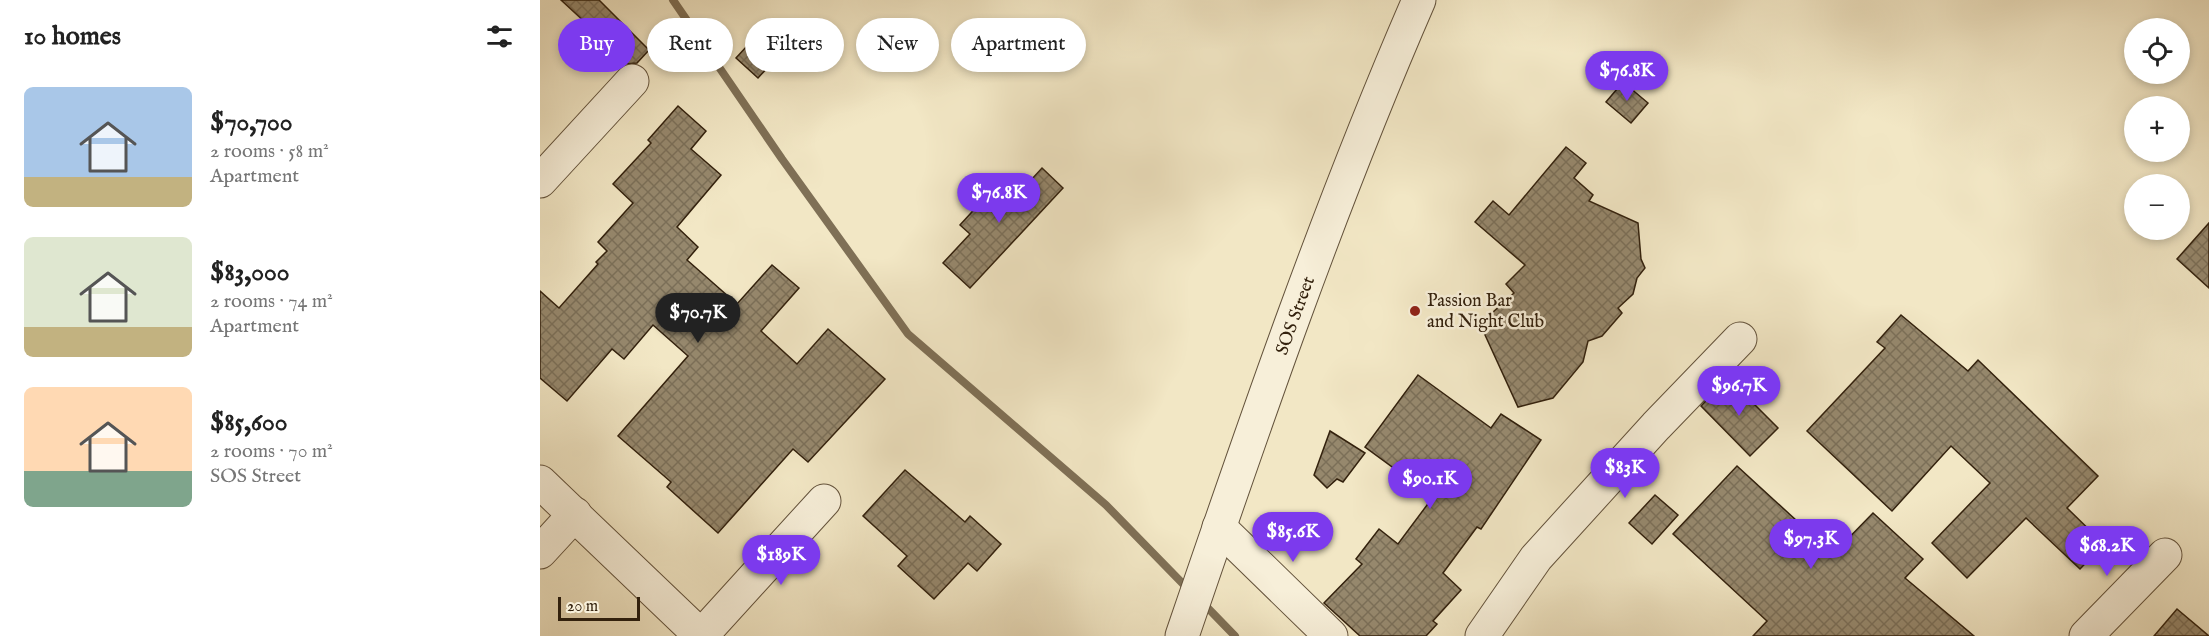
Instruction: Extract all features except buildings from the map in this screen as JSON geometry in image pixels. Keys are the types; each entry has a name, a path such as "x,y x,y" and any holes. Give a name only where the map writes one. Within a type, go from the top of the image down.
{"street":[{"name":"SOS Street","path":"1182,636 1219,526 1312,270 1419,0"},
{"path":"540,181 632,81"},
{"path":"1482,636 1536,558 1656,426 1740,339"},
{"path":"540,482 701,636 824,501"},
{"path":"540,552 575,514"},
{"path":"1219,526 1331,636"},
{"path":"2086,636 2165,555"}],"waterway":[{"path":"673,0 782,159 908,334 1106,505 1189,590"},
{"path":"1201,601 1235,636"}],"place":[{"name":"Passion Bar and Night Club","path":"1415,311"}]}
